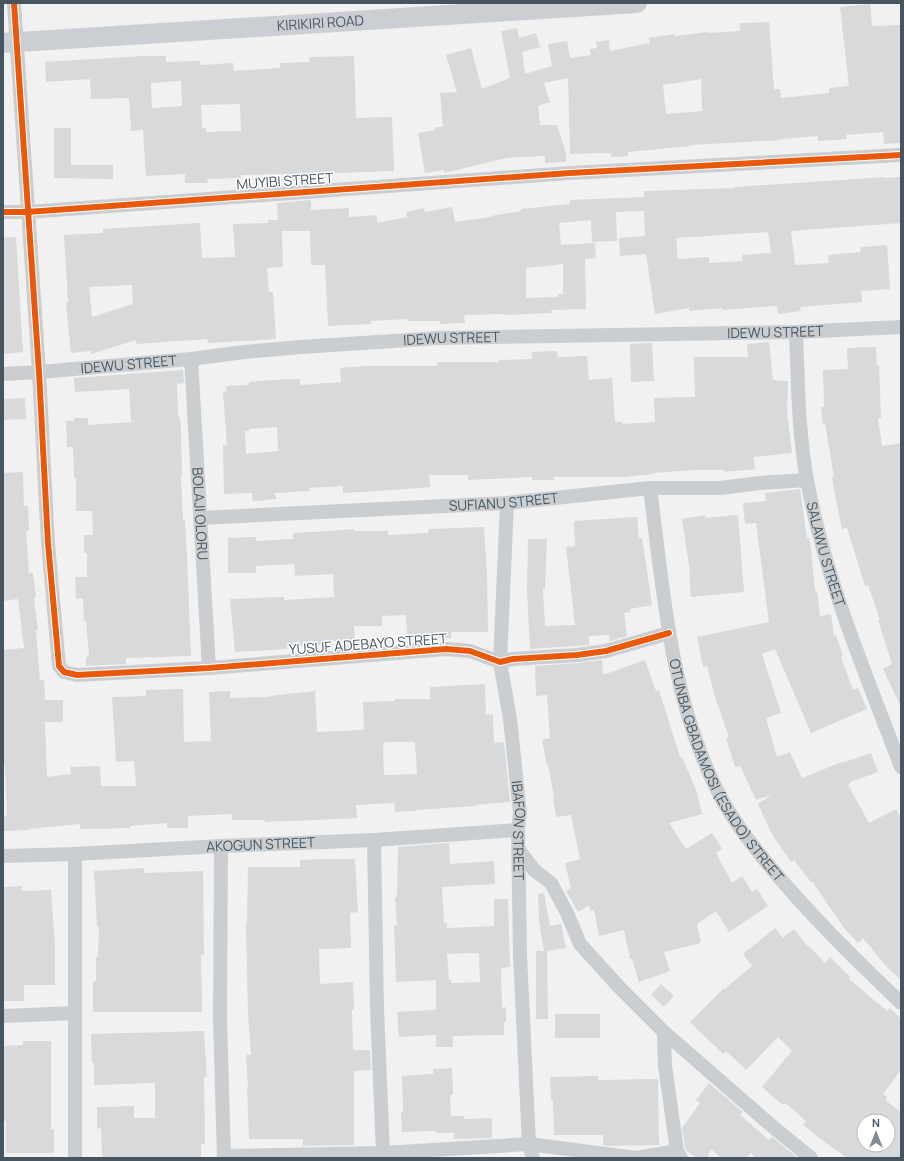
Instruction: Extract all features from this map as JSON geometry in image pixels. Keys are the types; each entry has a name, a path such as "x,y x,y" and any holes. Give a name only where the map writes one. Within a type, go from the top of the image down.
{"main road":[{"name":"KIRIKIRI ROAD","path":"9,42 544,6 637,3"}],"street":[{"path":"14,3 9,42 27,212 39,372"},
{"name":"MUYIBI STREET","path":"3,212 27,212 570,173 901,155"},
{"name":"IDEWU STREET","path":"3,374 191,359 244,352 301,347 439,338 796,332 901,327"},
{"name":"SALAWU STREET","path":"796,332 799,420 807,480 828,570 846,623 901,767"},
{"name":"BOLAJI OLORU","path":"191,359 208,668"},
{"name":"YUSUF ADEBAYO STREET","path":"39,372 48,543 59,666 64,672 77,675 208,668 446,649 470,651 500,662"},
{"name":"SUFIANU STREET","path":"200,518 507,503 650,488 720,488 760,483 807,480"},
{"name":"OTUNBA GBADAMOSI (ESADO) STREET","path":"650,488 669,633 686,713 701,755 716,789 735,821 780,879 819,922 901,1003"},
{"name":"IBAFON STREET","path":"507,503 500,662 510,719 520,813 518,830 520,955 529,1144 533,1158"},
{"path":"500,662 513,658 577,655 606,651 669,633"},
{"name":"AKOGUN STREET","path":"3,856 374,840 518,830"},
{"path":"374,840 377,1009 383,1153"},
{"path":"221,846 220,1020 224,1157 383,1153 529,1144 636,1158 679,1154 665,1066 664,1032"},
{"path":"519,850 534,870 551,883 567,913 580,944 619,987 664,1032 811,1158"},
{"path":"75,854 75,1158"},
{"path":"3,1016 75,1013"}],"building":[{"path":"870,4 872,26 901,25 901,143 884,144 883,132 846,135 847,139 818,141 818,136 781,140 691,145 628,152 628,156 611,157 611,153 570,154 568,78 544,83 550,102 538,106 540,125 557,125 566,153 566,162 545,163 545,156 506,158 445,173 444,170 425,173 418,133 435,130 434,128 443,126 440,93 457,92 446,55 471,48 482,89 510,78 501,31 517,28 519,38 536,33 540,47 522,52 525,74 552,66 548,44 567,41 570,58 591,55 590,49 597,48 596,42 609,40 610,51 650,43 649,38 674,34 675,36 708,32 740,31 740,23 769,22 774,89 780,89 781,98 829,93 829,88 849,86 840,7","holes":["701,79 702,111 666,114 663,85"]},
{"path":"166,56 166,62 200,61 200,65 233,63 234,71 280,68 280,63 310,62 309,57 354,56 356,118 392,117 394,171 308,174 308,177 286,177 285,174 241,175 241,178 207,179 208,183 185,183 185,174 146,176 143,130 131,131 129,98 91,99 90,79 46,82 45,62","holes":["181,81 182,106 152,108 151,83","240,104 241,131 206,132 206,128 202,128 201,105"]},
{"path":"54,128 71,128 71,165 113,165 113,179 54,178"},
{"path":"901,177 901,223 791,231 795,265 829,263 828,255 861,252 860,247 887,245 890,289 861,291 862,302 800,307 801,311 778,314 777,306 689,311 689,308 655,314 646,254 620,256 619,238 645,236 644,211 616,212 617,241 592,242 591,220 559,223 561,245 595,243 596,258 585,259 586,309 551,310 552,313 464,315 465,323 440,324 440,321 407,321 407,319 371,321 371,324 328,326 325,265 311,265 310,231 282,231 283,267 267,268 269,292 273,292 276,339 208,343 207,339 136,344 136,340 91,354 91,351 71,353 66,303 68,302 64,235 103,233 103,229 200,223 202,258 235,257 233,224 268,223 268,220 278,220 277,203 311,200 311,210 349,208 349,217 377,215 377,223 407,217 406,212 424,208 425,212 452,207 455,222 491,217 521,211 521,209 570,204 570,200 644,197 644,191","holes":["768,232 771,253 742,255 742,261 709,263 709,257 678,259 676,238","563,264 563,294 558,294 558,297 526,298 526,268","132,285 133,304 92,317 89,287"]},
{"path":"16,237 23,352 3,354 3,238"},
{"path":"769,342 773,380 788,381 787,412 792,453 754,457 755,469 724,472 724,470 693,470 624,477 554,477 554,480 532,480 532,477 468,480 468,475 429,475 430,487 343,493 343,486 309,488 310,491 275,493 276,499 253,501 252,493 224,494 223,445 227,445 223,392 227,391 226,386 249,385 249,382 271,380 300,379 300,385 341,382 340,368 364,366 437,366 437,362 499,362 499,360 532,359 532,352 557,351 558,357 587,356 589,380 612,378 615,422 622,422 622,424 655,422 654,398 695,397 694,357 748,357 747,344","holes":["277,427 278,451 246,454 245,431 249,431 249,429"]},
{"path":"652,343 654,381 631,382 630,344"},
{"path":"876,347 877,366 879,365 881,418 878,418 882,446 901,443 901,707 883,669 892,664 878,620 880,620 868,585 865,586 847,528 842,529 834,490 832,477 834,477 821,407 824,406 823,370 848,369 847,348"},
{"path":"183,370 184,383 177,384 178,415 181,426 181,476 183,520 185,520 191,656 126,658 126,664 86,666 86,657 89,657 86,621 84,621 83,598 76,599 75,577 87,577 87,553 84,553 84,535 93,535 92,511 76,511 76,478 74,478 73,447 67,447 66,421 74,421 74,418 88,418 88,425 131,422 129,389 75,392 74,378"},
{"path":"25,398 26,419 3,420 3,399"},
{"path":"23,472 24,506 28,506 29,531 26,531 29,573 33,573 36,597 34,597 38,630 36,630 40,680 44,680 45,700 63,700 63,722 45,722 47,777 71,774 70,767 100,766 101,786 136,786 134,761 116,762 112,697 146,696 146,690 183,689 184,742 211,741 209,692 230,691 230,698 270,697 315,691 317,732 364,730 363,702 395,701 395,699 430,699 430,687 485,684 486,715 493,714 494,743 504,742 510,802 395,812 394,803 356,805 357,818 316,820 265,822 265,820 232,820 232,814 188,816 188,828 167,828 167,823 130,826 130,828 80,829 80,824 29,830 3,831 3,817 7,816 5,764 3,764 3,650 24,648 18,599 3,601 3,473","holes":["415,742 417,774 384,775 383,743"]},
{"path":"800,489 807,538 809,538 811,548 815,591 817,591 820,616 831,614 834,636 836,635 843,656 841,657 853,690 858,688 867,709 811,733 775,649 762,654 781,713 766,718 777,757 790,752 802,778 842,762 871,753 878,772 850,782 848,785 869,823 896,809 901,818 901,980 886,966 863,938 858,943 844,928 812,881 811,882 794,860 791,862 773,836 758,804 771,795 756,800 740,766 735,767 726,738 729,737 715,697 707,666 703,667 697,637 769,622 756,523 745,524 743,503 766,501 765,493"},
{"path":"705,515 706,518 738,515 744,592 691,597 690,573 682,519"},
{"path":"637,517 639,538 642,538 652,605 630,609 630,612 624,613 627,636 610,641 609,635 589,636 589,645 530,649 527,591 528,539 547,539 545,589 543,589 545,626 575,625 566,547 575,546 574,521"},
{"path":"484,527 487,573 488,632 451,632 451,638 431,638 431,635 407,635 406,615 382,616 382,626 354,626 355,640 322,641 322,645 235,652 230,599 284,597 284,600 334,597 333,574 295,576 294,564 256,566 256,573 228,573 228,538 256,537 256,541 293,539 293,533 354,529 354,531 388,531 388,535 428,533 429,529"},
{"path":"602,660 603,675 645,660 656,691 659,690 680,757 682,757 696,790 702,814 669,823 686,849 712,833 722,849 716,853 732,883 742,876 752,892 757,889 768,906 729,932 716,911 697,924 701,943 664,952 670,971 639,982 632,959 630,959 624,930 599,936 594,910 590,911 589,905 578,912 566,891 571,888 565,863 580,859 571,815 556,817 554,796 542,740 550,738 547,695 536,696 535,666"},
{"path":"449,843 450,864 494,861 495,884 442,887 444,923 447,923 447,928 494,926 494,899 508,899 510,967 501,968 502,1008 506,1007 504,1035 453,1036 453,1047 436,1047 436,1035 399,1037 397,1012 436,1010 436,980 396,982 394,925 397,925 395,897 397,897 398,847","holes":["479,953 480,982 451,983 451,980 449,980 447,954"]},
{"path":"355,859 358,912 350,913 351,948 319,949 320,984 353,982 353,1050 370,1050 371,1070 354,1071 354,1145 303,1146 303,1139 249,1139 246,1055 251,1055 248,1013 246,924 248,867 300,867 300,860"},
{"path":"144,868 144,873 203,871 204,955 201,955 202,1012 93,1012 93,981 96,981 96,957 98,957 99,926 97,926 94,871"},
{"path":"22,886 22,891 51,890 55,945 55,985 24,985 24,1001 3,1001 3,887"},
{"path":"544,893 550,926 561,924 566,948 547,951 548,1019 536,1019 536,951 544,951 539,921 538,894"},
{"path":"775,928 783,938 794,929 808,947 809,946 825,963 830,957 850,977 849,979 887,1011 890,1008 901,1019 901,1070 883,1094 887,1097 885,1100 901,1112 901,1158 847,1158 803,1125 806,1121 785,1103 783,1105 762,1087 792,1051 778,1037 746,1070 726,1051 723,1054 690,1022 724,988 725,989 752,966 743,954"},
{"path":"661,984 674,996 664,1007 651,995"},
{"path":"555,1014 600,1014 600,1038 555,1038"},
{"path":"204,1031 207,1077 204,1077 205,1144 201,1144 201,1158 102,1158 101,1128 97,1129 97,1107 134,1106 134,1118 155,1118 155,1083 94,1085 94,1063 92,1063 91,1034"},
{"path":"23,1041 51,1041 51,1129 54,1129 54,1153 6,1153 6,1121 3,1121 3,1046 23,1045"},
{"path":"452,1068 453,1095 450,1095 451,1116 464,1116 464,1119 492,1118 492,1138 454,1139 454,1133 436,1133 436,1131 402,1132 402,1076 433,1074 433,1069"},
{"path":"598,1076 598,1080 658,1079 659,1145 608,1146 603,1145 603,1135 554,1135 553,1100 551,1100 550,1077"},
{"path":"709,1083 743,1112 740,1115 769,1140 772,1137 798,1158 756,1158 751,1153 746,1158 721,1158 711,1149 707,1158 696,1158 687,1151 685,1148 682,1128 700,1103 696,1100"}],"cycle path":[{"path":"14,3 39,372 48,543 59,666 64,672 77,675 209,668 446,649 470,651 500,662 513,659 577,655 606,651 669,633"},
{"path":"3,212 27,212 570,173 901,155"}]}
